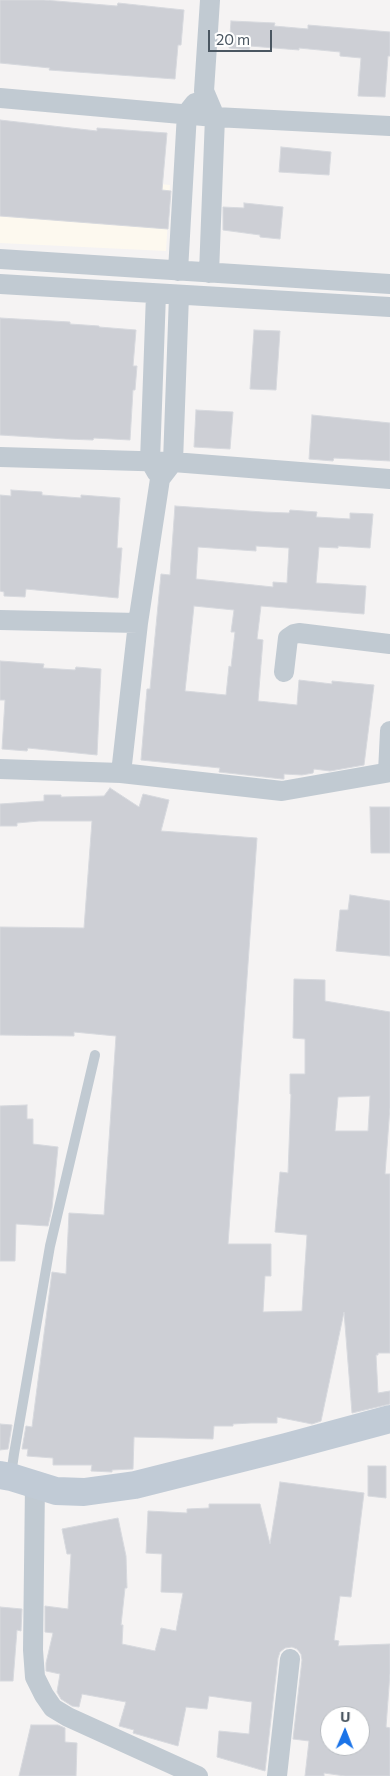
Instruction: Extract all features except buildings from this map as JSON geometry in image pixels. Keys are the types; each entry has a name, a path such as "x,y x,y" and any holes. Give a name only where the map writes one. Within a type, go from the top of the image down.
{"street":[{"path":"209,273 215,117 204,91 210,0"},
{"path":"178,271 187,114 204,91"},
{"path":"0,98 215,117 390,126"},
{"path":"0,260 390,284"},
{"path":"0,284 390,307"},
{"path":"156,294 150,461 160,479"},
{"path":"121,773 138,623 160,479 173,462 179,295"},
{"path":"0,457 173,462 390,479"},
{"path":"0,620 138,623"},
{"path":"284,672 288,638 294,634 299,633 390,644"},
{"path":"0,769 121,773 282,791 389,772 390,731"},
{"path":"198,1776 68,1717 53,1708 44,1695 35,1677 15,1479 56,1491 70,1492 135,1485 390,1419"},
{"path":"277,1776 290,1659"}],"lane":[{"path":"15,1479 14,1454 50,1246 95,1055"}],"shaded area":[{"path":"0,170 170,185 166,251 0,243"}]}
